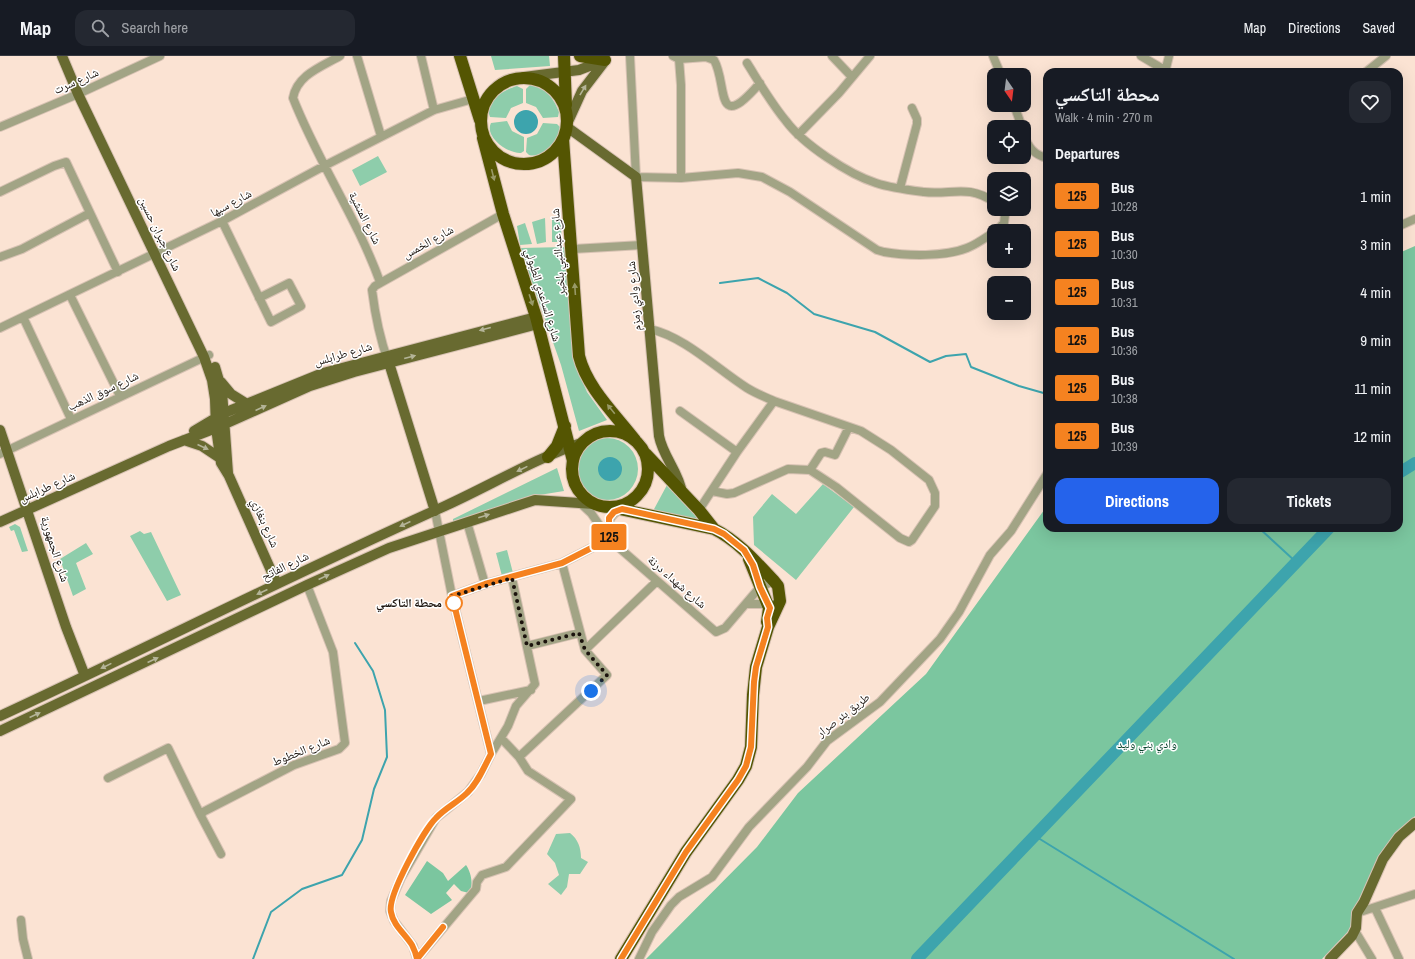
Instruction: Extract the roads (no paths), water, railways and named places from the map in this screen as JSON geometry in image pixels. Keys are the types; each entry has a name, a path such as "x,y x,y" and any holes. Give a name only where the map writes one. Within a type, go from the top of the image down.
{"highway":[{"path":"460,56 481,123 483,138 490,149 500,158 508,162 526,164 535,163 547,157 558,148 563,139 567,126 564,56"},
{"path":"580,56 590,59 607,58"},
{"path":"481,123 483,106 492,91 507,81 524,77 538,80 551,87 560,97 566,110"},
{"name":"شارع الساعدي الطبولي","path":"483,138 503,214 537,320 573,461"},
{"name":"شارع عبدالنبي بلخير","path":"563,139 573,249 579,356 582,366 592,386 635,440"},
{"path":"548,457 557,446 565,426"},
{"path":"621,959 686,852 738,780 746,766 751,747 755,677 774,604 780,591 774,581 744,550 724,534 714,529 594,504 582,495 576,485 572,473 573,461 577,451 584,442 600,432 611,431 622,433 635,440 699,510 714,529"},
{"path":"610,507 631,501 641,491 645,484 648,470 647,461 643,450"},
{"path":"744,550 753,565 760,587 774,604"}],"main road":[{"name":"شارع جبران حسين","path":"62,56 78,94 185,315 204,344 207,356"},
{"path":"524,77 578,70 607,58"},
{"path":"607,58 582,91 567,126 636,177"},
{"name":"شارع وادي زمزم","path":"636,177 659,436 664,452 680,481 682,493"},
{"name":"شارع طرابلس","path":"0,522 184,440 220,421 247,404 323,373 388,359 537,320"},
{"path":"207,356 220,380 231,394 247,404"},
{"path":"207,356 215,405 226,437 228,473"},
{"path":"388,359 435,511"},
{"name":"شارع طرابلس","path":"169,446 199,428 220,421 237,418 310,386 388,359"},
{"path":"220,380 220,458"},
{"path":"199,428 215,405"},
{"path":"226,437 232,423 237,418"},
{"name":"شارع الجمهورية","path":"0,430 4,452 28,510 66,627 85,676"},
{"path":"184,440 202,446 220,458"},
{"name":"شارع الفاتح","path":"0,716 570,446 584,442"},
{"name":"شارع بنغازي","path":"220,458 277,584"},
{"path":"0,731 373,555 535,500 594,504"},
{"path":"369,541 373,555"},
{"path":"1330,959 1347,942 1355,931 1357,913 1364,902 1383,859 1399,837 1415,823"}],"street":[{"name":"شارع سرت","path":"0,127 78,94 160,56"},
{"name":"شارع المنشية","path":"340,56 306,75 296,86 293,98 324,166 369,253 380,282"},
{"path":"357,56 381,136"},
{"path":"421,56 434,110"},
{"path":"630,56 636,177 681,178 738,173 762,177 790,192 871,246 884,252 937,254 953,252 966,248 987,236"},
{"path":"832,56 852,77"},
{"path":"798,135 839,94 870,56"},
{"path":"993,56 998,68"},
{"path":"1141,56 1162,68"},
{"path":"1167,68 1168,56"},
{"path":"1371,68 1386,56"},
{"path":"681,178 682,85 676,57 706,57 714,60 723,98 728,104 731,105 744,101 760,83"},
{"path":"747,63 785,121 798,135 812,147 862,177 875,183 900,188 935,193 969,191 982,194 987,197"},
{"name":"شارع سبها","path":"0,328 222,222 324,166 434,110 473,98"},
{"path":"900,188 917,124 917,119 912,108"},
{"path":"1031,150 1034,153 1043,156"},
{"path":"0,192 54,166 66,162 118,272"},
{"path":"0,257 22,249 90,213"},
{"name":"شارع الخمس","path":"388,359 372,290 380,282 503,214"},
{"path":"1403,224 1415,219"},
{"path":"222,222 259,298 271,322 301,306 289,283 259,298"},
{"path":"573,249 642,245"},
{"path":"70,295 120,396"},
{"path":"24,317 71,419"},
{"path":"650,329 674,339 708,360 748,389 774,401 849,427 874,438 929,480 935,493 935,506 912,540 909,542 900,538 836,487 810,470 788,469 734,493 727,494 712,491"},
{"name":"شارع سوق الذهب","path":"4,452 207,356"},
{"path":"699,510 737,452 774,401"},
{"path":"680,411 737,452"},
{"path":"810,470 820,453 825,452 835,455 849,427"},
{"name":"طريق بئر صرار","path":"639,959 652,932 671,905 712,876 749,827 807,767 827,741 880,702 940,639 959,612 990,554 1011,531 1043,480"},
{"name":"شارع شهداء درنة","path":"579,502 591,513 609,539 716,632 725,628 746,604"},
{"path":"452,596 485,584 512,578 562,563 609,539 609,518 614,512 622,509"},
{"path":"435,511 452,596 479,701 479,711 491,754"},
{"path":"467,522 485,584"},
{"path":"519,757 607,675 585,650 579,633 562,563"},
{"path":"501,738 519,757 528,771 571,799 506,867 482,875 477,882 476,889 417,959 413,946 394,921 390,911 390,901 400,878 436,818 468,792 481,774 501,738 516,706 535,684 512,578"},
{"path":"585,650 657,581"},
{"path":"746,604 760,587 774,581"},
{"name":"شارع الخطوط","path":"201,816 207,810 294,765 339,749 345,743 345,729 333,652 307,585"},
{"path":"746,604 774,604"},
{"path":"527,646 579,633"},
{"path":"479,701 531,690"},
{"path":"108,778 168,748 221,854"},
{"path":"1357,913 1415,894"},
{"path":"1375,908 1399,959"},
{"path":"21,920 28,959"},
{"path":"1355,931 1372,959"}],"water":[{"path":"526,110 535,113 538,122 535,131 526,134 517,131 514,122 517,113"},
{"path":"610,457 619,460 622,469 619,478 610,481 601,478 598,469 601,460"}],"waterway":[{"path":"720,283 758,278 787,293 814,314 875,332 930,362 946,356 966,354 971,367 1019,386 1043,393"},
{"name":"وادي بني وليد","path":"1403,470 1415,463"},
{"path":"1263,532 1296,562"},
{"name":"وادي بني وليد","path":"917,959 1325,532"},
{"path":"253,959 271,912 302,889 342,875 362,840 374,789 387,757 385,710 373,671 355,643"},
{"path":"1035,836 1234,959"}],"place":[{"name":"محطة التاكسي","path":"454,603"}]}
